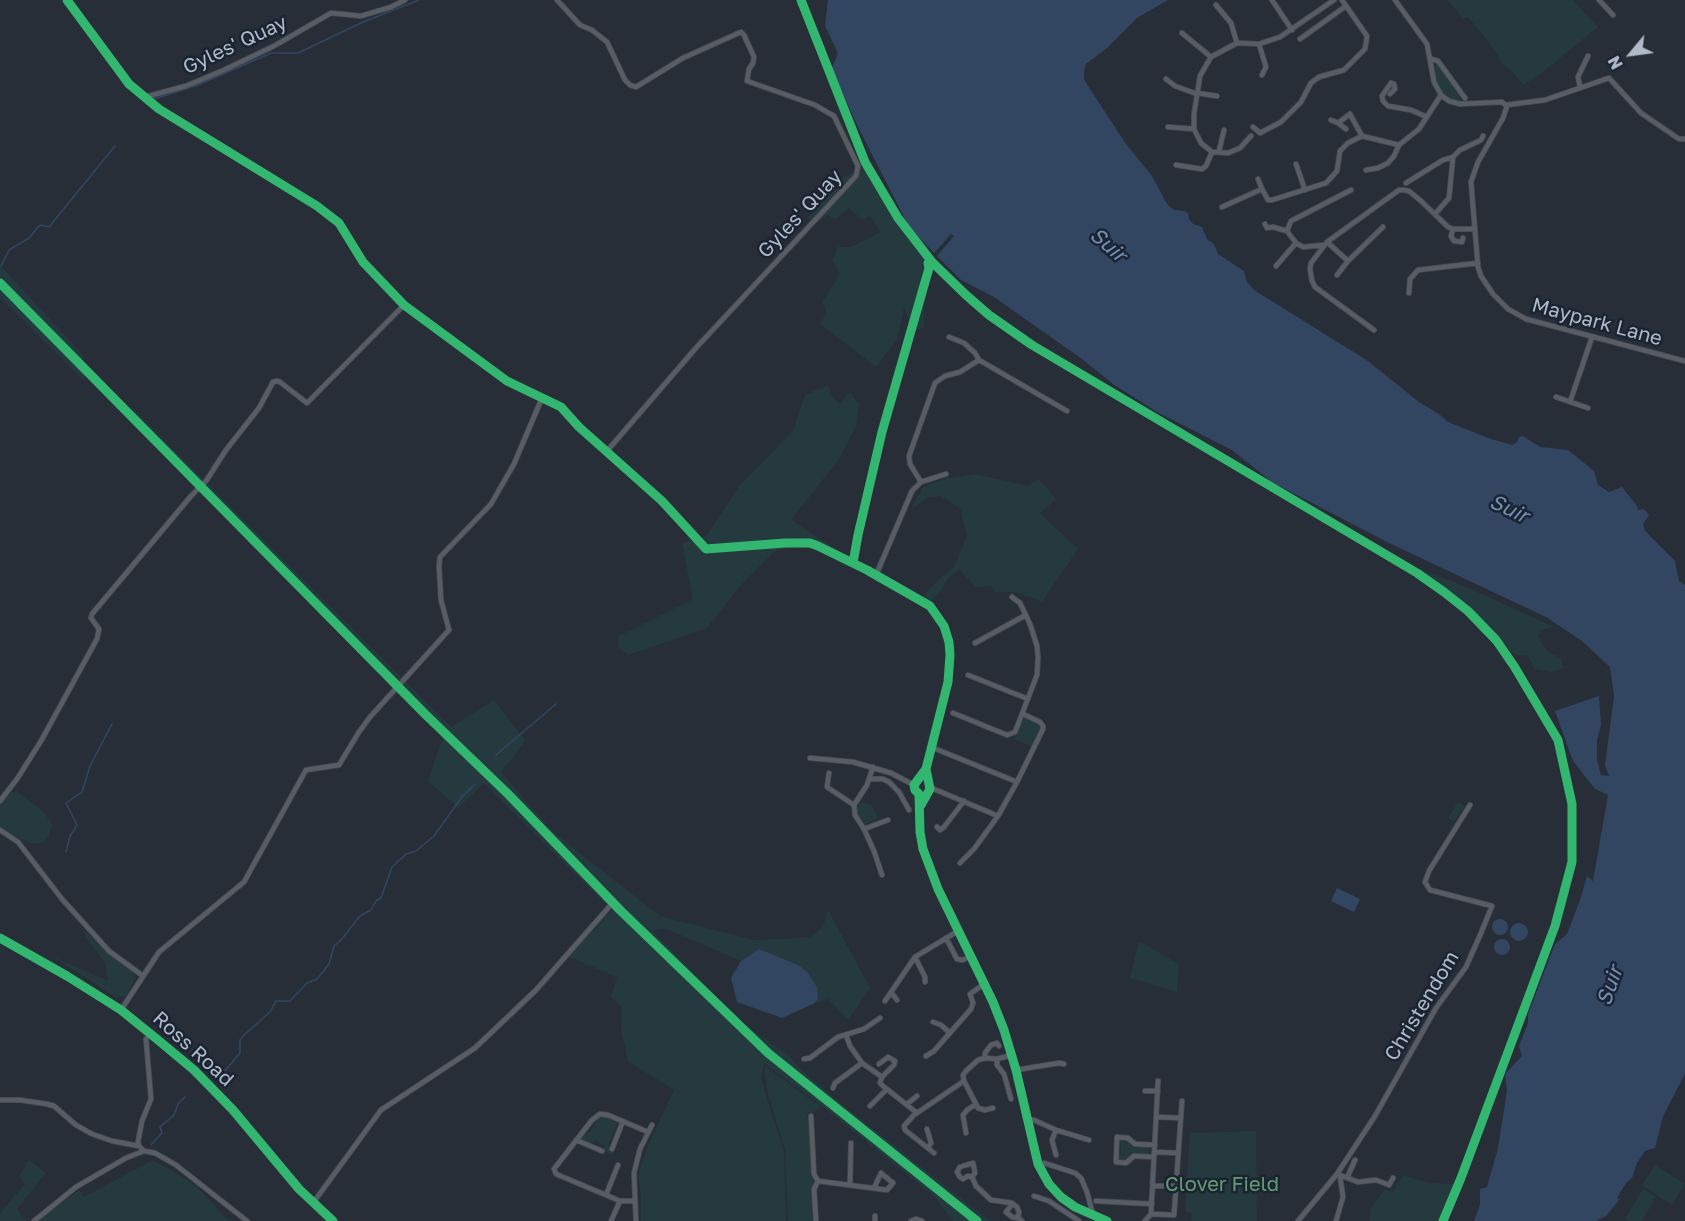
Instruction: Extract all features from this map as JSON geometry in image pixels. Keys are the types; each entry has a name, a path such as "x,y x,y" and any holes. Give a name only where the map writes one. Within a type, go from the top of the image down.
{"main road":[{"name":"Ross Road","path":"0,938 121,1010 194,1070 233,1110 313,1203 333,1221"}],"street":[{"path":"67,0 129,84 159,109 317,206 339,224 363,262 404,305 507,381 561,407 662,501 706,549 810,543 876,575 930,606 944,626 950,642 948,682 926,769 930,789 922,794"},
{"name":"Gyles' Quay","path":"145,97 186,86 224,70 274,46 331,13 361,16 405,0"},
{"name":"Gyles' Quay","path":"556,0 580,25 592,30 607,42 625,80 636,87 683,58 741,32 754,57 747,81 815,105 834,116 858,166 856,176 695,349 608,451"},
{"path":"1272,0 1292,30"},
{"path":"1251,136 1240,148 1228,153 1212,152 1202,142 1194,129 1200,75 1211,57 1237,43 1271,42 1334,0"},
{"path":"1253,127 1260,133 1281,122 1299,104 1311,83 1319,77 1344,70 1365,49 1368,42 1367,36 1342,0"},
{"path":"1395,0 1426,42 1434,82 1449,101 1460,104 1502,102 1506,105 1539,102 1609,78 1641,113 1679,139 1685,139"},
{"path":"1599,0 1613,15"},
{"path":"1216,5 1231,23 1237,43"},
{"path":"1300,39 1346,6"},
{"path":"1182,33 1211,57"},
{"path":"1259,44 1266,67 1262,75"},
{"path":"1581,87 1578,77 1588,56"},
{"path":"1431,59 1438,61 1465,98"},
{"path":"1166,79 1175,86 1217,96"},
{"path":"1390,94 1396,87 1391,83 1382,96 1388,106 1411,110 1427,117"},
{"path":"1366,170 1388,163 1399,145 1419,129 1442,95"},
{"name":"Maypark Lane","path":"1506,105 1507,110 1483,152 1472,177 1478,263 1481,276 1488,288 1513,313 1526,319 1685,361"},
{"path":"1338,123 1350,114 1362,136"},
{"path":"1331,120 1346,129"},
{"path":"1168,127 1194,129"},
{"path":"1219,152 1224,130"},
{"path":"1257,179 1268,200 1272,200 1326,183 1333,178 1337,171 1338,155 1341,148 1348,142 1362,136 1399,145"},
{"path":"1406,183 1481,140 1483,136"},
{"path":"1176,165 1202,169 1206,166 1212,152"},
{"path":"1435,214 1449,198 1453,157"},
{"path":"1296,164 1305,190"},
{"path":"1222,207 1262,189"},
{"path":"1374,330 1315,287 1310,269 1311,263 1326,244 1383,201 1403,189 1409,191 1453,229 1474,229"},
{"path":"1287,231 1288,224 1294,219 1351,190"},
{"path":"1265,224 1267,228 1273,227 1287,231 1296,243 1303,246 1326,244 1348,261"},
{"path":"1337,276 1348,261 1383,227"},
{"path":"1453,229 1454,241 1462,243 1463,238"},
{"path":"1276,266 1296,243"},
{"path":"1409,293 1410,279 1419,270 1478,263"},
{"path":"0,801 41,741 97,639 99,629 91,618 92,614 206,481 226,450 259,408 273,382 280,382 308,403 404,305"},
{"path":"949,337 964,344 975,353 979,360 1067,411"},
{"path":"1570,402 1592,337"},
{"path":"921,482 910,464 909,456 935,383 945,376 960,372 979,360"},
{"path":"121,1010 159,951 244,882 306,770 339,765 360,729 449,630 441,600 440,557 491,504 514,464 542,398"},
{"path":"1556,398 1588,408"},
{"path":"876,575 912,491 921,482 946,474"},
{"path":"953,713 1010,735 1015,732 1036,675 1038,658 1034,633 1020,603 1012,597"},
{"path":"975,643 1026,615"},
{"path":"968,675 1028,699"},
{"path":"960,863 974,849 998,816 1043,726 1040,722 1023,714"},
{"path":"931,747 1017,782"},
{"path":"810,758 840,759 873,767 906,780 917,782 927,780"},
{"path":"873,767 868,782 855,803 855,815 874,851 882,875"},
{"path":"922,794 915,790 917,782 926,769"},
{"path":"829,772 827,787 855,803"},
{"path":"868,782 884,779 889,782 909,810"},
{"path":"934,789 998,816"},
{"path":"922,794 920,832 927,861 984,984 1012,1055 1038,1164 1049,1184 1069,1203 1107,1221"},
{"path":"904,801 911,798"},
{"path":"938,826 940,830 944,827 964,801"},
{"name":"Christendom","path":"1298,1221 1339,1175 1436,1008 1466,967 1491,906 1430,890 1425,882 1429,871 1470,805"},
{"path":"864,829 888,820"},
{"path":"0,830 18,842 62,899 109,951 143,976"},
{"path":"313,1203 381,1110 474,1048 536,990 609,907"},
{"path":"885,1001 915,957 958,931"},
{"path":"946,938 957,958 962,960 965,958"},
{"path":"915,957 925,977 925,982"},
{"path":"926,1056 934,1052 971,1009 973,1003 970,994 984,984"},
{"path":"891,992 897,1000"},
{"path":"804,1059 810,1058 837,1037 864,1029 880,1018"},
{"path":"933,1022 941,1025 950,1033"},
{"path":"846,1035 850,1046 862,1063 882,1077"},
{"path":"139,1146 142,1120 151,1099 146,1039"},
{"path":"984,1058 991,1045 997,1043 999,1046"},
{"path":"993,1108 981,1110 975,1105 963,1075 968,1068 984,1058 997,1059 1012,1055"},
{"path":"879,1064 890,1057 895,1061 894,1065"},
{"path":"997,1059 997,1065 1004,1074 1011,1098"},
{"path":"900,1060 882,1077 880,1083 917,1113"},
{"path":"833,1088 835,1083 862,1063"},
{"path":"1016,1070 1064,1064"},
{"path":"934,1153 904,1128 917,1113 964,1080"},
{"path":"1145,1221 1151,1215 1158,1081"},
{"path":"870,1106 886,1090"},
{"path":"1145,1091 1158,1091"},
{"path":"907,1104 917,1095"},
{"path":"0,1100 20,1100 54,1106 76,1125 92,1134 112,1141 139,1146 144,1151"},
{"path":"1151,1215 1174,1215 1182,1101"},
{"path":"966,1133 963,1115 975,1105"},
{"path":"634,1201 620,1201 556,1174 554,1171 592,1120 600,1114 608,1114 648,1132"},
{"path":"811,1116 814,1174 818,1181"},
{"path":"1157,1117 1181,1118"},
{"path":"1028,1120 1034,1120 1056,1130 1089,1140"},
{"path":"612,1149 623,1121"},
{"path":"636,1221 634,1173 640,1149 652,1125"},
{"path":"927,1129 931,1143 928,1148"},
{"path":"1056,1130 1052,1140 1056,1155"},
{"path":"1155,1145 1135,1144 1128,1138 1117,1137 1116,1162 1126,1163 1134,1156 1178,1152"},
{"path":"576,1140 602,1151"},
{"path":"594,1147 597,1140"},
{"path":"850,1184 851,1143"},
{"path":"34,1221 76,1187 126,1158 144,1151 154,1153 176,1165 247,1221"},
{"path":"1347,1178 1354,1160"},
{"path":"1044,1163 1075,1173 1081,1178 1092,1215"},
{"path":"969,1183 957,1172 961,1166 973,1164 975,1173 972,1177"},
{"path":"606,1195 618,1165"},
{"path":"1339,1175 1358,1182 1376,1180 1389,1185 1393,1178"},
{"path":"1336,1221 1343,1197 1339,1175"},
{"path":"963,1179 968,1176 972,1177"},
{"path":"614,1177 620,1180"},
{"path":"972,1177 976,1186 992,1200 1012,1203 1018,1209 1020,1219 1006,1212 1010,1207"},
{"path":"818,1181 875,1188"},
{"path":"816,1221 814,1189 818,1181"},
{"path":"1153,1186 1176,1186"},
{"path":"1034,1196 1049,1201 1079,1221"},
{"path":"611,1221 620,1201"},
{"path":"1096,1201 1152,1204"},
{"path":"911,1221 916,1219 922,1221"}],"green space":[{"path":"1448,0 1573,0 1598,27 1539,75 1523,85 1511,70 1503,65 1494,49 1468,17 1463,19"},
{"path":"1437,63 1460,95 1459,99 1466,98 1469,102 1455,101 1441,91 1435,77 1434,67"},
{"path":"863,167 894,220 924,259 919,288 924,295 924,328 914,330 904,308 897,340 876,367 820,324 827,312 822,302 840,274 832,261 838,247 851,247 881,232 870,216 862,220 849,208 836,219 828,215 817,223 808,218 842,178"},
{"path":"0,265 83,355 85,381 0,298"},
{"path":"828,385 833,398 839,404 850,392 859,404 856,426 839,459 791,520 839,551 797,547 775,551 741,585 707,628 628,655 618,647 619,636 693,599 682,543 706,536 740,485 793,431 805,395"},
{"path":"133,409 451,727 494,700 525,740 501,772 553,832 660,916 754,940 810,937 823,927 828,910 870,988 848,1020 828,999 813,1004 818,999 759,949 741,961 664,928 652,930 742,1023 787,1054 808,1076 848,1109 990,1221 953,1221 933,1195 822,1106 764,1063 761,1079 784,1152 786,1221 641,1221 638,1175 647,1148 674,1090 628,1061 621,1029 622,1007 611,997 617,977 569,957 612,910 484,783 458,808 428,781 444,734 130,419"},
{"path":"975,474 1028,486 1039,479 1056,499 1040,513 1078,549 1042,602 1016,592 995,592 991,586 976,587 959,569 930,602 922,596 955,565 967,536 960,508 941,496 928,497 911,509 923,487 943,479"},
{"path":"1422,570 1460,584 1554,627 1541,630 1538,637 1547,651 1561,658 1564,668 1552,672 1534,669 1528,656 1516,655 1510,651 1473,609"},
{"path":"1025,718 1041,726 1032,747 1014,739"},
{"path":"16,791 43,811 52,824 49,836 43,843 30,843 0,828 0,804 11,792"},
{"path":"860,802 871,804 878,817 865,825 856,810"},
{"path":"1458,802 1465,806 1454,822 1448,818"},
{"path":"84,930 132,972 135,977 134,981 126,996 117,998 52,956 108,981 105,963 85,936"},
{"path":"1139,941 1179,964 1177,992 1130,978"},
{"path":"764,1065 821,1107 813,1113 809,1112 807,1116 810,1120 814,1181 812,1186 813,1221 788,1221 785,1151 768,1094"},
{"path":"606,1116 617,1123 608,1146 615,1150 612,1155 603,1151 605,1146 597,1139 591,1143 580,1139 589,1132 598,1120 597,1118"},
{"name":"Clover Field","path":"1256,1131 1257,1221 1191,1221 1192,1214 1185,1211 1190,1133"},
{"path":"1121,1139 1127,1140 1133,1146 1149,1147 1149,1155 1132,1154 1125,1161 1120,1161 1118,1155 1121,1155 1121,1145 1118,1144"},
{"path":"29,1160 46,1173 17,1209 26,1221 0,1221 0,1213 25,1184 19,1176"},
{"path":"153,1160 195,1185 229,1221 38,1221 79,1190 84,1197"},
{"path":"1655,1165 1685,1184 1672,1205 1642,1185"},
{"path":"1403,1175 1428,1183 1454,1184 1439,1221 1369,1221 1371,1208 1385,1189 1393,1192"},
{"path":"1643,1189 1656,1197 1642,1221 1625,1219"}],"water":[{"name":"Suir","path":"828,0 1168,0 1137,18 1107,48 1086,64 1084,71 1084,79 1088,86 1126,144 1152,176 1167,204 1174,210 1188,213 1193,224 1202,227 1207,239 1214,244 1218,254 1244,271 1247,282 1254,290 1368,361 1448,422 1512,445 1523,436 1540,447 1568,450 1594,471 1598,485 1609,492 1622,487 1638,510 1644,509 1649,515 1643,524 1645,531 1675,561 1679,581 1685,585 1685,1074 1663,1116 1655,1148 1645,1151 1637,1163 1632,1178 1619,1194 1617,1199 1620,1199 1606,1216 1596,1221 1474,1221 1480,1205 1480,1189 1487,1187 1498,1148 1507,1091 1505,1074 1522,1056 1519,1046 1528,1023 1528,1014 1555,944 1567,934 1587,876 1593,881 1608,795 1595,789 1573,761 1555,711 1599,696 1601,725 1597,740 1597,760 1601,775 1609,776 1605,765 1614,696 1610,667 1582,641 1546,617 1389,543 1272,482 1232,450 1157,412 1113,384 1082,359 994,297 961,280 937,256 954,236 951,234 934,253 909,227 856,123 832,68 838,53 825,26"},
{"path":"1337,888 1360,899 1354,912 1331,901"},
{"path":"1497,919 1503,919 1508,927 1506,933 1497,935 1492,930 1492,924"},
{"path":"1519,923 1525,926 1528,932 1525,938 1519,941 1513,938 1510,932 1513,926"},
{"path":"1502,939 1508,941 1510,947 1508,953 1502,955 1496,953 1494,947 1496,941"},
{"path":"759,949 798,965 807,972 817,987 818,999 813,1004 782,1018 737,1002 731,978 741,961"}],"waterway":[{"path":"154,99 198,85 271,53 298,53 363,22 419,0"},
{"path":"1,266 9,250 29,238 40,225 49,227 115,146"},
{"path":"496,755 556,704"},
{"path":"66,852 70,836 77,825 66,803 82,792 90,766 112,724"},
{"path":"225,1071 240,1053 240,1040 244,1035 270,1012 276,1001 290,1001 307,983 317,979 329,964 334,946 360,916 371,910 376,901 381,898 392,867 406,854 416,851 434,836 461,798 475,784"},
{"path":"151,1145 162,1133 160,1127 174,1115 178,1104 185,1097"}],"railway":[{"path":"801,0 865,162 898,218 932,262 989,315 1032,345 1417,573 1444,592 1468,611 1496,640 1558,740 1572,804 1572,862 1555,926 1443,1221"}],"cycle path":[{"path":"67,0 129,84 159,109 317,206 339,223 363,262 404,305 507,381 561,407 579,427 662,501 706,549 810,543 867,570 930,606 944,626 950,655 948,682 926,769 930,789 921,805"},
{"path":"801,0 865,162 898,218 932,262 989,315 1032,345 1417,573 1444,592 1468,611 1496,640 1558,740 1572,804 1572,862 1555,926 1443,1221"},
{"path":"853,563 882,432 929,268 928,263"},
{"path":"0,283 426,715 508,794 621,911 768,1053 977,1221"},
{"path":"926,769 914,785 919,794 923,849 938,889 993,1002 1004,1030 1038,1164 1049,1184 1061,1197 1075,1207 1107,1221"},
{"path":"0,938 121,1010 194,1070 233,1110 299,1189 333,1221"}]}
